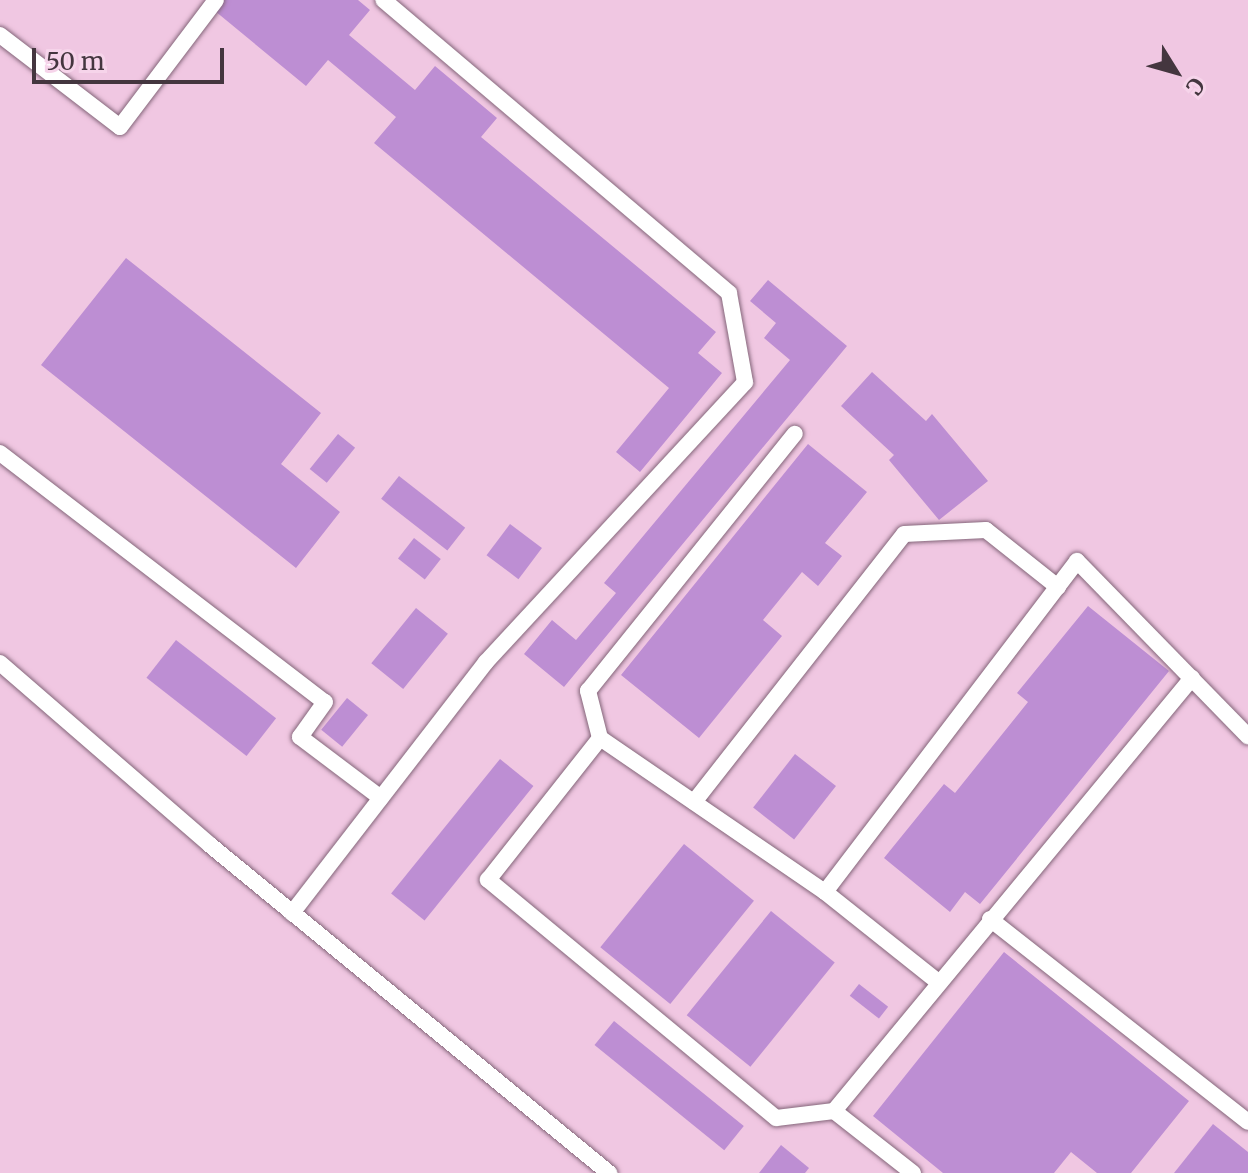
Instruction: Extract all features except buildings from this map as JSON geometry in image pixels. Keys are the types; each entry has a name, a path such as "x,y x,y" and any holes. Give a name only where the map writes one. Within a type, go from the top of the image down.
{"lane":[{"path":"0,35 120,127 216,0"},
{"path":"292,913 486,662 745,382 729,293 384,0"},
{"path":"795,434 588,691 600,738 825,892 938,982"},
{"path":"0,453 325,702 300,737 381,798"},
{"path":"694,802 904,534 986,530 1058,587"},
{"path":"825,892 1077,561 1248,736"},
{"path":"0,663 292,913 609,1173"},
{"path":"600,738 488,880 776,1118 834,1111 1192,678"},
{"path":"990,919 1248,1122"},
{"path":"834,1111 913,1173"}],"shaded area":[{"path":"0,0 1248,0 1248,1173 0,1173"}]}
